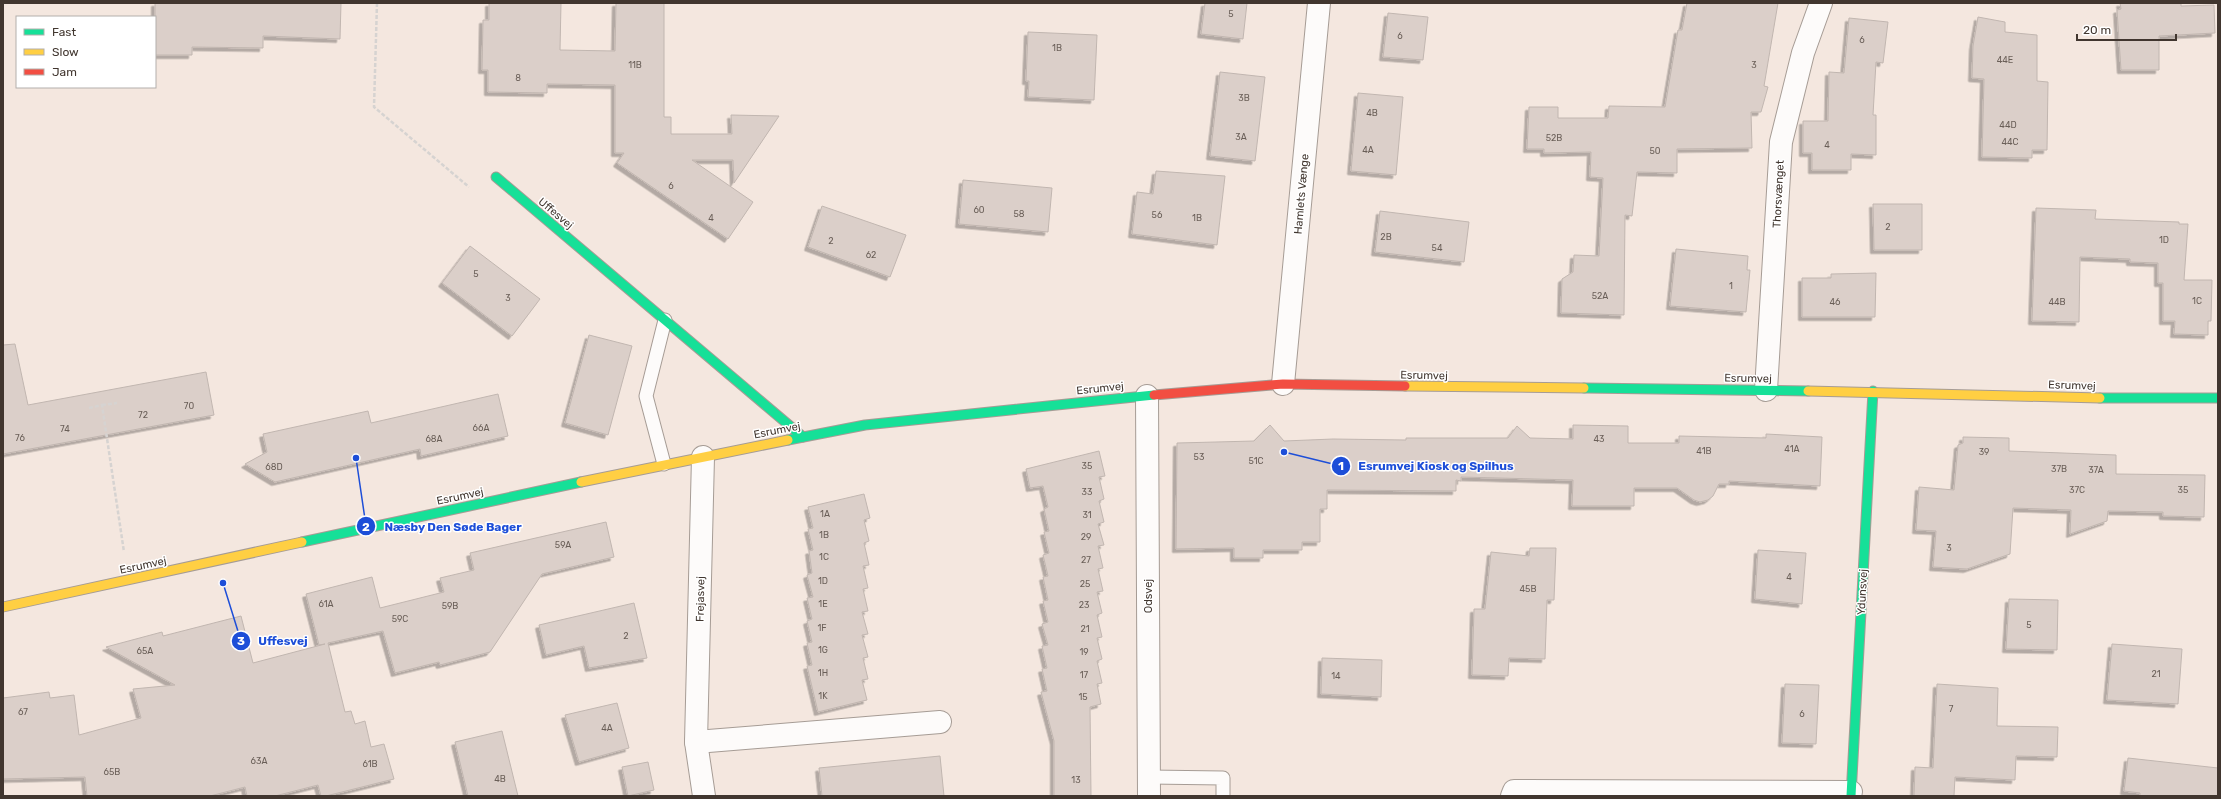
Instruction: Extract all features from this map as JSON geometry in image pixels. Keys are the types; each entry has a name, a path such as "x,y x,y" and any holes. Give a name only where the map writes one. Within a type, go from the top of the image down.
{"street":[{"name":"Hamlets Vænge","path":"1283,384 1319,3"},
{"name":"Thorsvænget","path":"1766,390 1780,142 1804,53 1821,3"},
{"name":"Uffesvej","path":"496,177 803,437"},
{"name":"Esrumvej","path":"3,606 664,464 865,425 1147,396 1283,384 1766,390 2104,398 2218,398"},
{"name":"Ydunsvej","path":"1512,796 1514,791 1851,794 1872,392"},
{"name":"Odsvej","path":"1147,396 1149,787"},
{"name":"Frejasvej","path":"703,457 696,742 704,796"},
{"path":"696,742 940,722"}],"lane":[{"path":"664,320 646,396 664,464"},
{"path":"1149,787 1223,778 1223,796"}],"path":[{"path":"377,3 374,107 478,194 496,177"},
{"path":"89,408 117,403"},
{"path":"102,405 128,580"}],"building":[{"path":"155,3 341,3 340,39 263,36 263,48 192,47 192,55 156,55"},
{"path":"489,3 561,3 560,50 615,51 616,3 664,3 664,117 671,117 671,134 732,134 731,115 779,116 734,183 733,160 692,160 753,202 728,239 617,163 624,153 615,153 615,85 547,84 547,93 488,92 488,70 482,70 483,20 489,20"},
{"path":"1205,3 1247,3 1243,39 1201,34"},
{"path":"1687,3 1778,3 1764,86 1768,87 1761,112 1751,112 1752,148 1677,149 1677,173 1637,172 1632,216 1625,215 1624,315 1561,313 1562,279 1573,272 1574,255 1599,256 1603,178 1590,177 1591,152 1544,153 1544,149 1527,149 1529,107 1558,107 1558,118 1608,118 1609,106 1665,107 1678,30 1682,30"},
{"path":"2120,3 2181,3 2181,6 2214,5 2215,33 2159,36 2159,70 2121,70 2117,10 2121,9"},
{"path":"1388,13 1428,17 1423,60 1383,57"},
{"path":"1978,17 2005,22 2005,32 2037,35 2037,81 2048,82 2047,150 2032,150 2032,158 1982,157 1984,79 1972,78 1973,46"},
{"path":"1849,18 1888,22 1883,63 1876,62 1873,115 1876,115 1876,155 1851,154 1851,170 1812,170 1812,153 1803,153 1803,121 1828,121 1829,72 1844,73"},
{"path":"1028,32 1097,35 1094,100 1028,97 1029,81 1026,81"},
{"path":"1220,72 1265,77 1255,161 1210,156"},
{"path":"1358,93 1403,97 1396,175 1351,171"},
{"path":"1156,171 1225,176 1217,245 1132,234 1137,192 1153,194"},
{"path":"963,180 1052,188 1048,232 959,224"},
{"path":"1873,204 1922,204 1922,250 1874,250"},
{"path":"822,206 906,235 890,277 808,247"},
{"path":"2036,208 2096,210 2095,219 2179,222 2179,224 2188,224 2184,280 2212,280 2211,321 2208,321 2208,335 2174,334 2175,321 2163,321 2163,283 2158,283 2158,263 2130,262 2130,259 2080,257 2079,322 2032,321"},
{"path":"1380,211 1469,222 1464,262 1375,252"},
{"path":"470,246 540,299 512,336 442,283"},
{"path":"1676,249 1748,256 1747,270 1750,270 1746,312 1670,306"},
{"path":"1876,273 1875,317 1802,317 1802,278 1831,278 1831,274"},
{"path":"589,335 632,346 608,435 565,423"},
{"path":"15,344 28,405 206,372 214,415 3,454 3,345"},
{"path":"498,394 508,436 421,456 420,449 275,482 245,464 267,452 263,434 368,411 371,423"},
{"path":"1270,425 1284,441 1333,439 1406,440 1406,438 1508,438 1517,426 1530,438 1573,439 1573,425 1628,426 1628,443 1679,443 1679,436 1766,438 1766,434 1822,437 1820,486 1729,481 1729,484 1719,484 1713,496 1708,500 1700,502 1694,500 1677,488 1634,488 1634,506 1572,506 1573,480 1461,477 1461,481 1456,480 1456,491 1327,490 1327,509 1320,509 1320,542 1302,542 1302,550 1263,550 1263,558 1234,558 1234,548 1176,549 1177,443 1254,441"},
{"path":"1963,437 2009,438 2009,451 2116,455 2116,474 2205,475 2204,517 2163,516 2163,512 2108,511 2107,521 2070,534 2071,510 2013,508 2010,554 1967,569 1933,567 1936,531 1916,530 1919,487 1954,490 1958,445 1963,443"},
{"path":"1099,451 1105,476 1099,477 1104,499 1099,501 1104,522 1098,524 1104,545 1098,546 1103,568 1098,569 1103,591 1097,592 1102,613 1097,615 1102,637 1097,638 1102,659 1097,661 1102,683 1097,684 1101,704 1090,707 1091,796 1054,796 1054,741 1041,692 1047,691 1042,669 1047,668 1042,646 1048,645 1042,624 1048,622 1043,601 1048,600 1043,577 1048,576 1043,555 1049,553 1044,532 1049,531 1044,509 1048,507 1043,486 1030,488 1026,469"},
{"path":"864,494 870,518 864,520 869,541 864,543 869,565 863,566 868,588 863,589 868,611 862,612 868,634 862,635 868,657 863,658 868,679 862,680 867,700 818,712 807,666 812,665 807,643 812,642 807,621 812,619 807,598 813,597 807,575 812,573 809,551 813,550 808,529 813,528 808,507"},
{"path":"606,522 614,557 542,574 490,652 440,665 439,662 395,673 383,631 328,643 345,712 351,711 355,724 365,721 371,747 384,744 394,779 326,796 321,796 318,785 275,796 247,796 245,787 210,796 87,796 85,777 3,779 3,698 49,692 50,698 74,695 79,735 141,718 133,689 175,685 106,647 162,632 163,636 241,616 253,663 325,644 319,645 306,594 372,577 380,608 444,592 440,578 474,570 470,553"},
{"path":"1530,548 1556,548 1554,600 1547,600 1545,659 1509,658 1508,676 1472,675 1474,609 1485,609 1491,552 1529,556"},
{"path":"1758,550 1806,553 1802,604 1755,599"},
{"path":"2009,599 2058,600 2057,650 2006,649"},
{"path":"634,603 647,658 589,668 584,646 546,655 539,625"},
{"path":"2112,644 2182,649 2178,704 2107,700"},
{"path":"1322,658 1382,660 1381,697 1321,694"},
{"path":"1785,684 1819,685 1816,744 1782,743"},
{"path":"1937,684 1998,688 1997,726 2058,727 2057,757 2016,756 2015,780 1955,777 1954,796 1914,796 1915,767 1933,768"},
{"path":"617,703 629,748 579,762 565,715"},
{"path":"502,731 518,796 468,796 455,742"},
{"path":"940,756 944,796 822,796 819,768"},
{"path":"2128,758 2218,768 2218,796 2140,796 2140,793 2124,791"},
{"path":"648,762 654,790 628,796 622,767"}],"traffic: fast":[{"path":"496,177 803,437"},
{"path":"1584,388 1808,391"},
{"path":"1851,796 1873,391"},
{"path":"788,440 865,425 1154,395"},
{"path":"2100,398 2218,398"},
{"path":"302,542 581,482"}],"traffic: slow":[{"path":"1405,386 1584,388"},
{"path":"1808,391 2100,398"},
{"path":"581,482 788,440"},
{"path":"3,607 302,542"}],"traffic: jam":[{"path":"1154,395 1283,384 1405,386"}],"place":[{"name":"Esrumvej Kiosk og Spilhus","path":"1284,452"},
{"name":"Næsby Den Søde Bager","path":"356,458"},
{"name":"Uffesvej","path":"223,583"}]}
